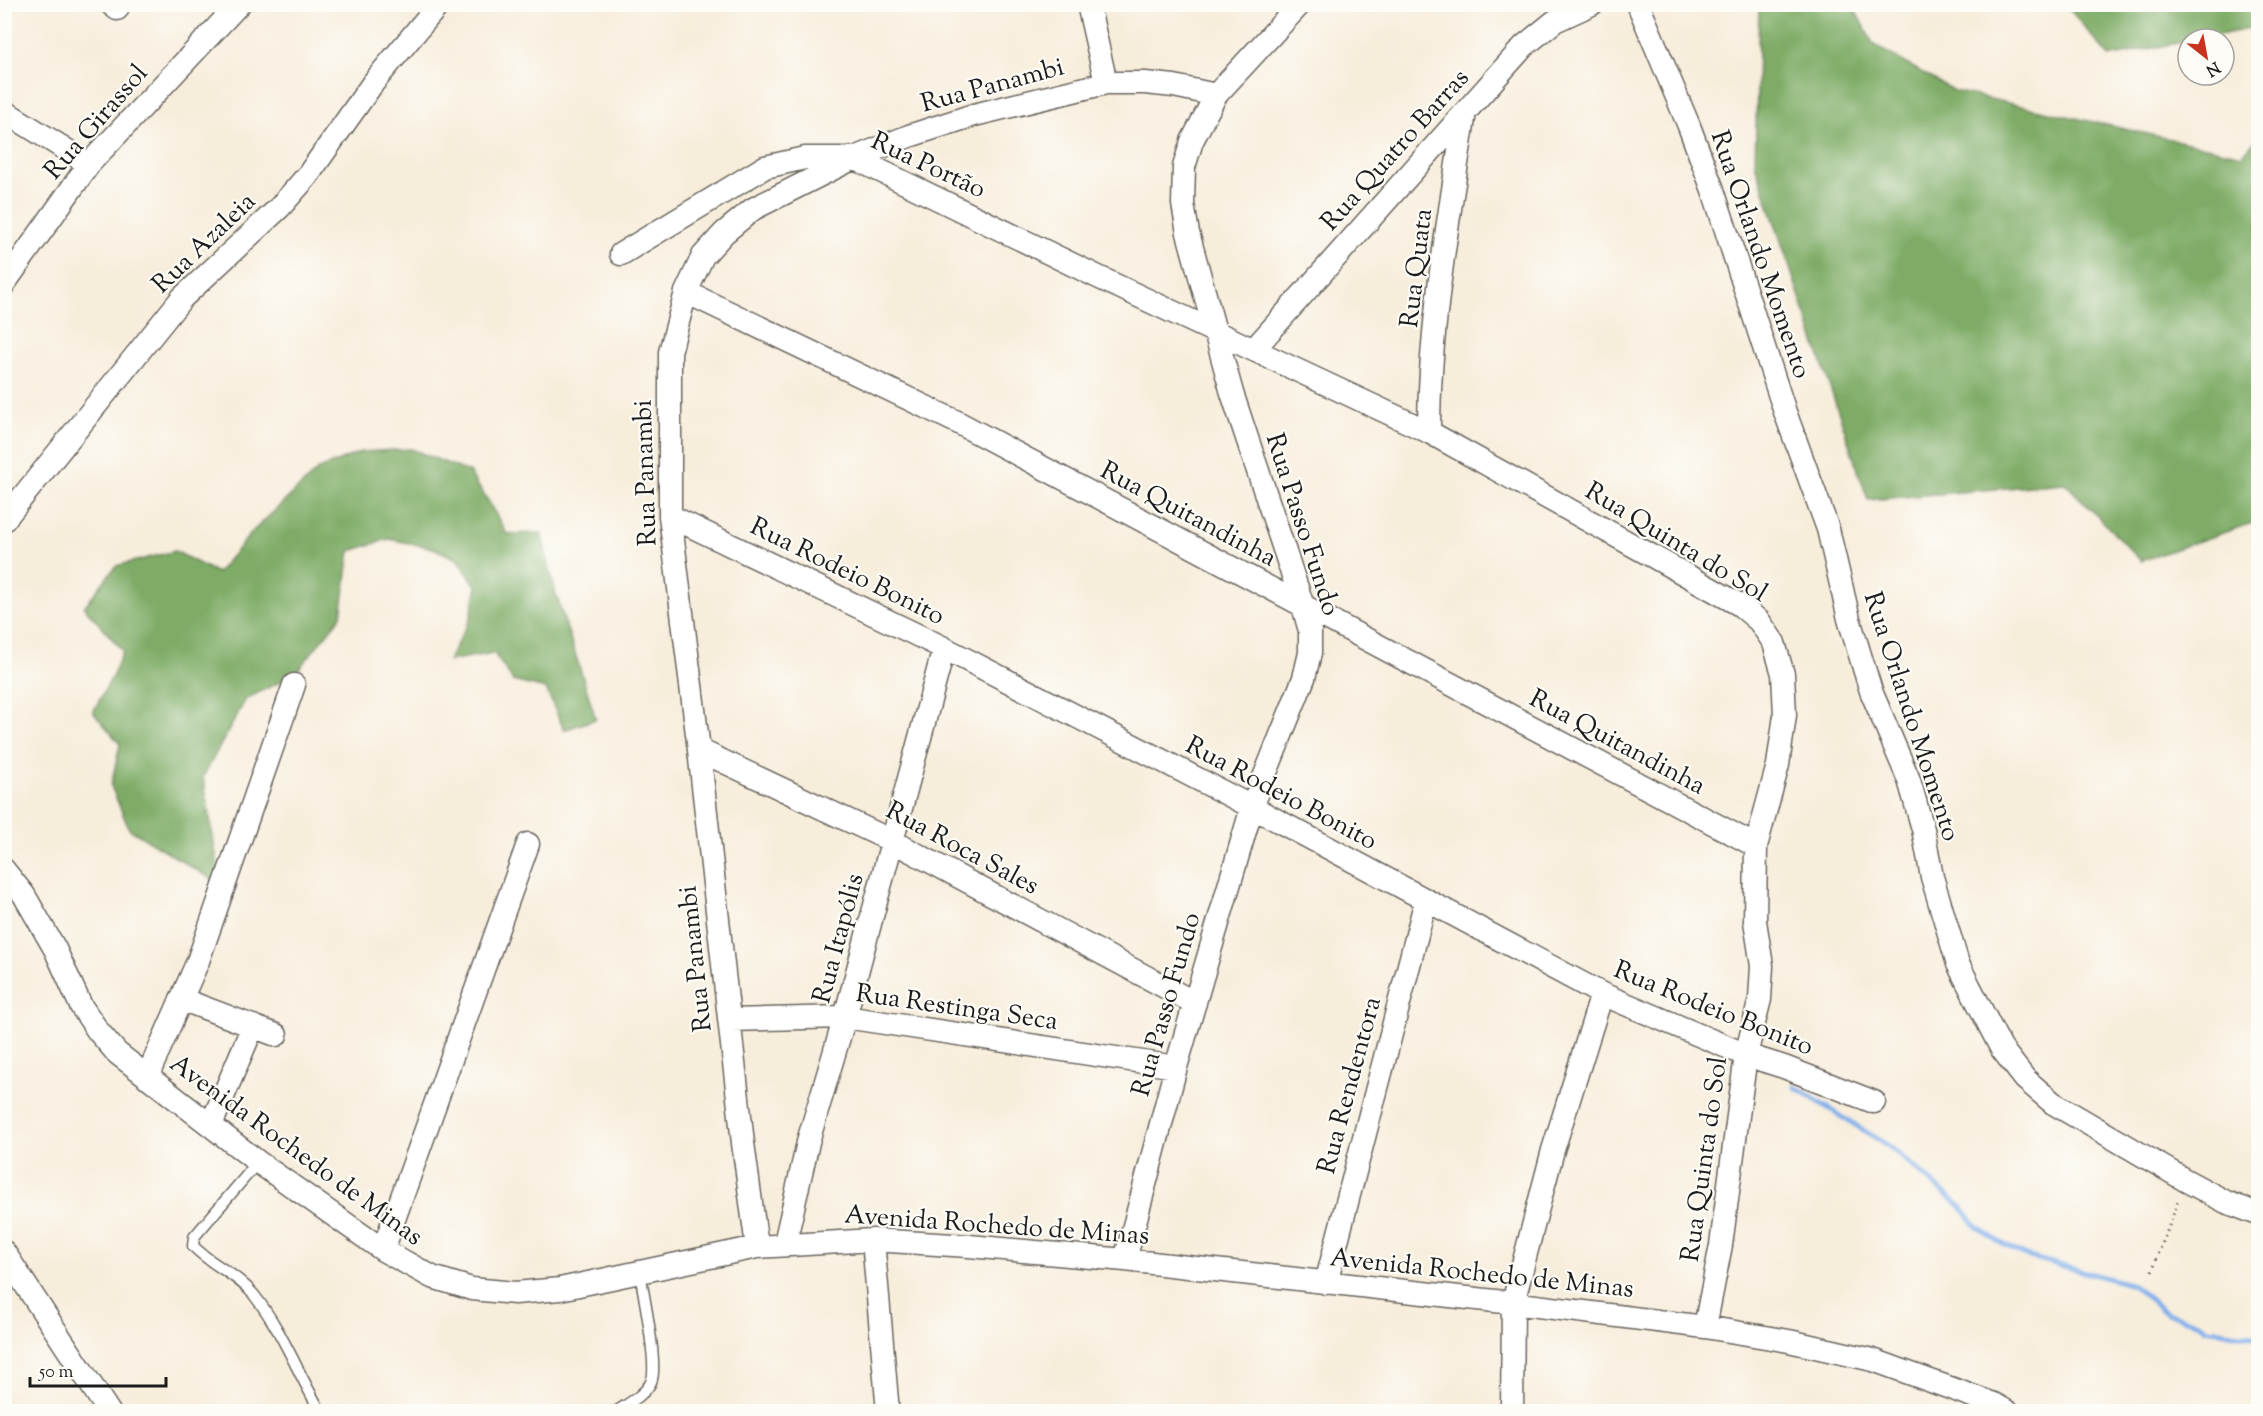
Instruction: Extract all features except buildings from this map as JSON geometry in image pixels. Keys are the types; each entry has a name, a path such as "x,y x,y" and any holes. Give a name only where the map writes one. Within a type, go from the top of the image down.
{"street":[{"name":"Rua Girassol","path":"4,284 89,164 239,4"},
{"name":"Rua Azaleia","path":"4,520 182,298 280,207 308,175 373,82 440,4"},
{"path":"1088,4 1106,83"},
{"name":"Rua Passo Fundo","path":"1125,1260 1176,1067 1252,807 1304,678 1310,654 1310,631 1303,606 1232,393 1188,232 1183,204 1184,167 1192,141 1216,95 1300,4"},
{"name":"Rua Quatro Barras","path":"1254,349 1524,46 1555,21 1592,4"},
{"name":"Rua Orlando Momento","path":"1638,4 1713,190 1785,412 1828,529 1858,650 1871,691 1909,780 1923,829 1932,877 1958,964 2001,1048 2025,1079 2054,1103 2185,1180 2226,1202 2259,1214"},
{"name":"Rua Panambi","path":"757,1246 670,516 670,352 686,292 703,256 724,233 753,209 854,158 909,136 974,115 1106,83 1174,86 1216,95"},
{"path":"4,111 89,164"},
{"name":"Rua Quata","path":"1429,432 1429,389 1440,288 1465,112"},
{"name":"Rua Portão","path":"621,254 765,167 806,158 854,158 1087,272 1214,330"},
{"name":"Rua Quitandinha","path":"686,292 957,422 1756,846"},
{"name":"Rua Quinta do Sol","path":"1214,330 1429,432 1715,591 1740,605 1759,621 1774,643 1783,674 1785,715 1778,765 1756,846 1755,921 1762,966 1760,999 1746,1055 1729,1190 1705,1327"},
{"name":"Rua Rodeio Bonito","path":"670,516 944,648 1252,807 1602,994 1746,1055 1784,1067 1874,1102"},
{"name":"Rua Itapólis","path":"785,1243 809,1138 845,1017 944,648"},
{"path":"147,1077 198,961 294,685"},
{"name":"Rua Roca Sales","path":"699,750 892,841 1195,1003"},
{"path":"383,1250 528,844"},
{"name":"Avenida Rochedo de Minas","path":"4,870 29,904 54,949 81,1006 117,1053 258,1162 383,1250 432,1277 472,1289 515,1293 560,1289 757,1246 873,1239 1125,1260 1513,1303 1705,1327 1789,1341 1873,1360 1994,1404 2008,1412"},
{"name":"Rua Rendentora","path":"1326,1283 1426,900"},
{"path":"1512,1412 1513,1303 1553,1150 1602,994"},
{"path":"182,999 276,1035"},
{"name":"Rua Restinga Seca","path":"730,1020 845,1017 1176,1067"},
{"path":"211,1125 253,1026"},
{"path":"873,1239 888,1412"},
{"path":"4,1252 109,1412"}],"lane":[{"path":"258,1162 194,1237 193,1246 235,1276 254,1294 321,1412"},
{"path":"616,1412 639,1396 652,1382 654,1363 640,1272"}],"path":[{"path":"2152,1271 2185,1180"}],"green space":[{"path":"1765,4 1852,5 1874,45 1954,91 2242,155 2258,138 2258,521 2141,561 2065,483 1868,500 1755,164 1759,7"},
{"path":"2066,5 2258,5 2258,27 2236,32 2236,27 2176,27 2176,43 2109,57"},
{"path":"411,449 469,472 507,534 541,533 555,591 596,719 564,730 546,689 513,681 494,653 448,661 470,619 477,587 457,559 433,548 389,539 350,551 341,616 295,674 246,699 203,777 221,885 129,829 111,786 120,744 93,712 123,651 84,607 116,566 175,551 217,573 254,530 319,469 361,452"}],"waterway":[{"path":"1795,1087 1890,1147 1961,1207 1977,1227 1999,1242 2026,1256 2133,1285 2167,1314 2198,1322 2208,1329 2258,1337"}]}
